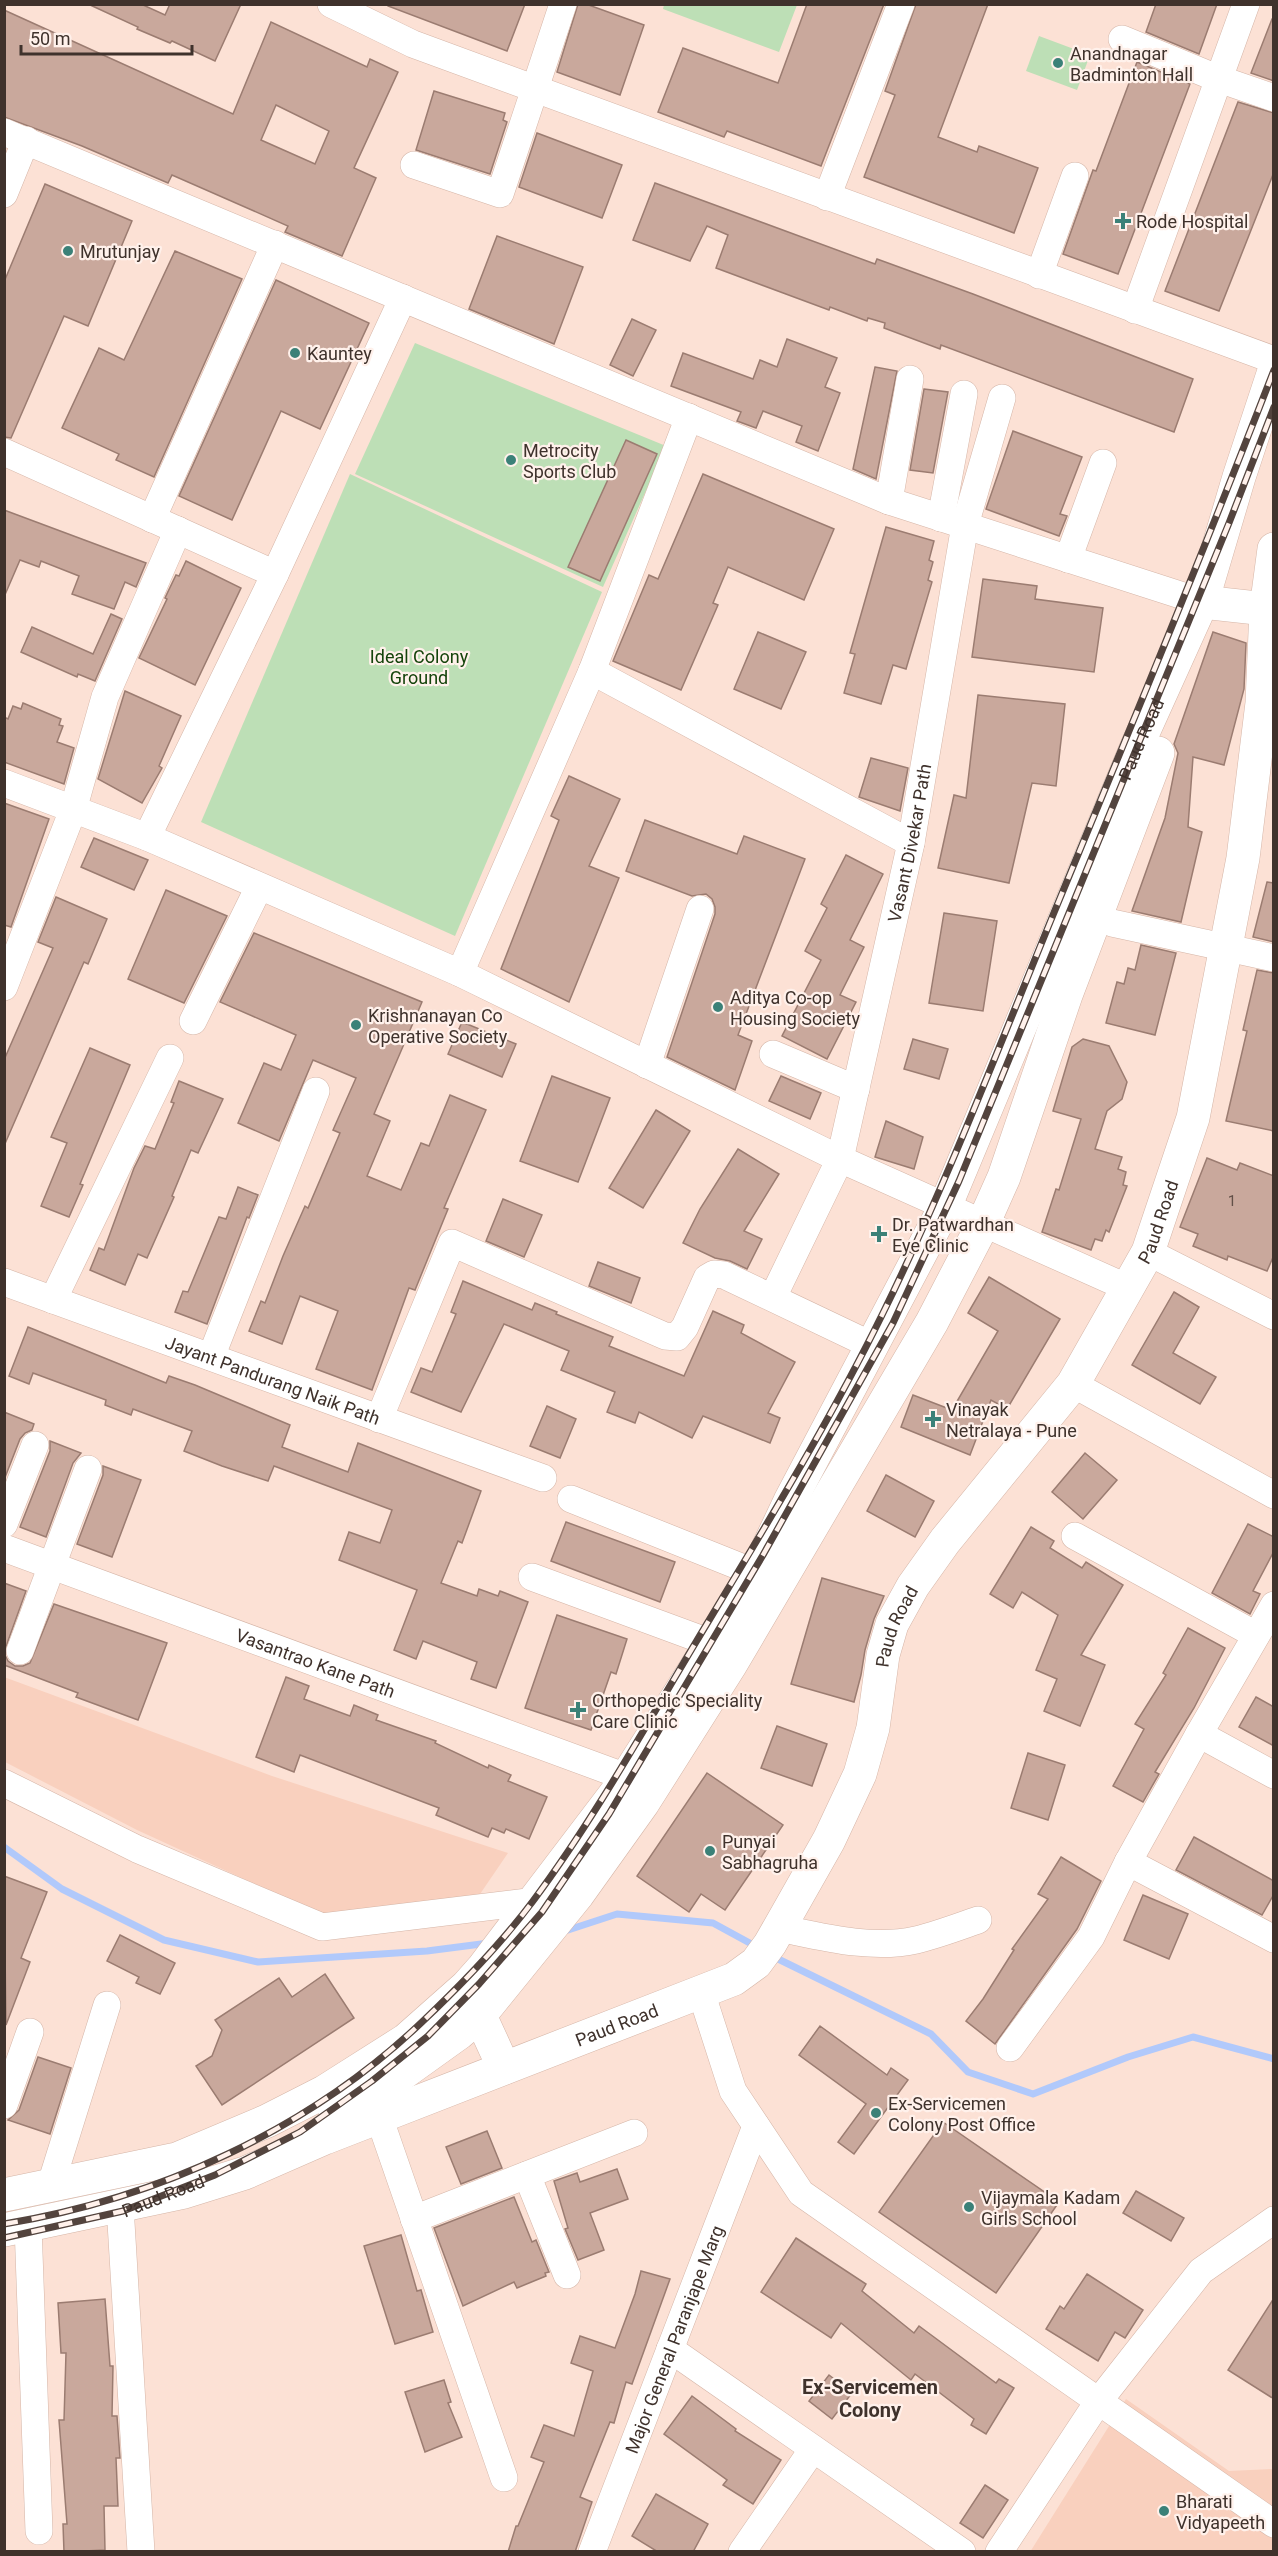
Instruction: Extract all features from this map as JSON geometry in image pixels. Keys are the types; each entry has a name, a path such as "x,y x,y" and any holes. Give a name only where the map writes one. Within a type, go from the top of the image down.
{"main road":[{"name":"Paud Road","path":"4,2195 177,2159 324,2092 406,2040 476,1990 540,1910 756,1573 790,1500 945,1207 1137,746 1211,603 1239,477 1274,371"},
{"name":"Paud Road","path":"16,2228 184,2192 245,2173 379,2117 734,1979 768,1945 829,1840 860,1774 873,1728 883,1655 892,1624 913,1586 945,1541 1073,1384 1148,1252 1194,1118 1243,858 1268,705 1266,609 1274,549"},
{"path":"504,2068 476,1990 537,1947 540,1910 644,1803 731,1664 932,1322 983,1224 1004,1177 1066,995 1156,757 1211,603 1266,609"}],"street":[{"path":"331,4 413,44 1274,360"},
{"path":"414,165 500,194 563,4"},
{"path":"827,197 901,4"},
{"path":"1134,310 1246,4"},
{"path":"1122,39 1219,79 1274,98"},
{"path":"4,194 15,136 889,501 1211,603"},
{"path":"1039,275 1075,176"},
{"path":"152,519 275,244"},
{"path":"147,837 275,574 403,298"},
{"path":"889,501 910,379"},
{"path":"953,521 964,394"},
{"path":"953,521 1002,398"},
{"path":"460,973 592,671 689,417"},
{"path":"4,452 275,574"},
{"path":"1068,559 1103,463"},
{"name":"Vasant Divekar Path","path":"773,1297 840,1159 910,843 953,521"},
{"path":"4,987 73,810 105,697 178,530"},
{"path":"592,671 910,843"},
{"path":"4,783 147,837 460,973 840,1159 1128,1288"},
{"path":"193,1021 259,887"},
{"path":"647,1065 700,909"},
{"path":"1112,923 1274,958"},
{"path":"773,1054 856,1089"},
{"path":"53,1300 170,1058"},
{"path":"211,1357 316,1091"},
{"path":"379,1419 452,1243 665,1335 677,1337 685,1327 707,1278 714,1274 724,1275 773,1297 873,1346"},
{"path":"1148,1252 1274,1316"},
{"name":"Jayant Pandurang Naik Path","path":"4,1282 543,1478"},
{"path":"1073,1384 1274,1495"},
{"path":"4,1524 35,1445"},
{"path":"20,1651 88,1469"},
{"path":"571,1499 756,1573"},
{"path":"1075,1536 1256,1635"},
{"name":"Vasantrao Kane Path","path":"4,1548 626,1777"},
{"path":"532,1577 711,1643"},
{"path":"1010,2048 1091,1937 1128,1862 1274,1605"},
{"path":"1199,1734 1274,1775"},
{"path":"4,1783 137,1849 322,1927 540,1910"},
{"path":"1128,1862 1274,1940"},
{"path":"768,1945 835,1939 878,1944 915,1940 978,1920"},
{"path":"701,1992 733,2091 801,2193 1274,2524"},
{"path":"50,2187 107,2005"},
{"path":"4,2105 30,2032"},
{"path":"379,2117 504,2478"},
{"name":"Major General Paranjape Marg","path":"592,2552 756,2126"},
{"path":"414,2219 634,2133"},
{"path":"527,2175 567,2275"},
{"path":"120,2206 141,2552"},
{"path":"999,2552 1098,2402 1201,2271 1274,2220"},
{"path":"16,2228 39,2531"},
{"path":"669,2349 962,2552"},
{"path":"742,2552 813,2449"}],"shaded area":[{"path":"4,1677 272,1776 508,1853 478,1897 323,1915 137,1830 5,1762"},
{"name":"Bharati Vidyapeeth","path":"1126,2399 1229,2471 1273,2469 1273,2551 1030,2552"}],"green space":[{"path":"664,4 797,5 779,52 663,9"},
{"name":"Anandnagar Badminton Hall","path":"1039,36 1090,55 1077,90 1026,71"},
{"name":"Metrocity Sports Club","path":"415,343 666,446 603,587 355,474"},
{"name":"Ideal Colony Ground","path":"350,474 602,592 455,936 201,822"}],"building":[{"path":"88,4 141,4 165,15 170,4 241,4 215,61 172,41 170,43 137,29 138,27"},
{"path":"388,4 525,4 507,51 388,6"},
{"path":"578,4 586,4 644,25 620,95 557,72"},
{"path":"807,4 884,4 821,166 727,131 724,137 658,112 683,48 778,83"},
{"path":"916,4 988,4 938,137 977,152 979,146 1038,168 1014,233 864,177 895,95 885,91"},
{"path":"1156,4 1217,4 1199,54 1146,32"},
{"path":"4,10 233,114 271,22 367,67 370,59 398,72 354,168 376,178 342,256 285,232 288,226 172,175 168,183 82,146 4,117","holes":["276,105 329,131 315,164 261,140"]},
{"path":"1272,19 1274,19 1274,81 1251,73"},
{"path":"1137,62 1190,84 1118,274 1063,254 1093,170 1096,171"},
{"path":"434,91 505,113 503,120 507,122 490,174 416,150"},
{"path":"1238,102 1274,113 1274,172 1219,311 1165,291"},
{"path":"537,133 622,165 602,218 519,187"},
{"path":"655,183 875,264 877,259 1193,379 1174,432 941,345 940,349 884,328 885,323 868,318 867,321 830,307 829,310 716,268 728,235 707,226 690,261 633,240"},
{"name":"Mrutunjay","path":"45,184 132,221 88,326 64,316 11,438 4,437 4,282"},
{"path":"497,236 583,267 554,344 469,309"},
{"path":"175,251 242,279 154,477 116,460 119,454 62,428 99,348 124,360"},
{"name":"Kauntey","path":"276,280 369,323 320,429 281,411 232,520 179,496"},
{"path":"632,319 656,330 633,376 610,365"},
{"path":"787,339 837,358 825,387 840,393 818,451 796,442 802,426 763,411 756,428 737,421 741,412 671,386 683,353 753,379 760,360 777,367"},
{"path":"875,367 897,371 876,479 853,469"},
{"path":"924,389 948,392 933,473 910,470"},
{"path":"1013,431 1082,457 1060,514 1067,516 1059,536 986,509"},
{"path":"626,440 657,454 600,581 568,567"},
{"path":"703,474 834,529 804,600 728,567 713,603 718,605 681,690 613,661 649,575 658,579"},
{"path":"4,510 146,563 136,587 125,582 114,609 72,594 79,576 41,561 39,567 20,560 4,597"},
{"path":"886,527 934,541 929,560 933,562 928,580 932,582 906,669 893,665 881,704 844,693 855,654 850,653"},
{"path":"186,561 241,588 195,685 139,658 176,575 179,576"},
{"path":"983,579 1037,586 1035,599 1103,608 1094,672 972,657"},
{"path":"111,614 122,619 95,681 78,674 77,677 21,652 32,627 93,654"},
{"path":"758,632 806,652 781,709 734,689"},
{"path":"1213,632 1246,643 1244,689 1224,765 1193,757 1188,827 1202,832 1181,922 1132,911 1165,818 1178,753 1174,744"},
{"path":"125,691 181,716 159,766 162,768 142,803 98,779"},
{"path":"978,695 1065,704 1056,786 1032,783 1009,883 938,868 954,795 966,798"},
{"path":"23,703 61,719 59,725 63,726 57,742 74,748 64,784 4,762 4,717 8,719 13,706 21,709"},
{"path":"871,758 908,768 900,811 859,797"},
{"path":"569,776 620,799 589,866 619,878 569,1002 501,969 559,820 551,816"},
{"path":"4,803 49,819 11,927 4,925"},
{"path":"645,820 737,854 744,836 805,859 738,1035 752,1041 735,1090 667,1057 715,914 715,907 712,899 706,894 692,896 626,871"},
{"path":"94,838 148,860 134,890 81,867"},
{"path":"846,855 883,874 850,940 864,947 840,995 856,1002 827,1059 782,1036 821,960 805,951 827,908 821,904"},
{"path":"1267,882 1274,883 1274,942 1253,937"},
{"path":"166,890 227,916 184,1003 128,979"},
{"path":"56,897 107,919 88,964 84,962 4,1146 4,1060 53,948 38,942"},
{"path":"944,913 997,921 983,1011 929,1003"},
{"path":"254,933 422,1002 374,1114 390,1121 367,1176 401,1190 421,1143 429,1146 450,1095 486,1110 444,1208 448,1209 415,1290 409,1288 372,1390 316,1369 338,1311 300,1296 282,1344 249,1331 261,1301 265,1303 305,1206 308,1208 340,1133 333,1130 356,1078 313,1060 279,1141 238,1123 264,1063 281,1070 296,1035 220,1002"},
{"path":"1141,945 1176,953 1155,1035 1106,1023 1117,982 1124,984 1128,968 1135,970"},
{"path":"1257,970 1274,973 1274,1131 1226,1121 1247,1031 1243,1030"},
{"path":"462,1022 516,1044 502,1077 448,1054"},
{"path":"913,1039 948,1049 939,1079 904,1069"},
{"path":"1083,1039 1109,1046 1127,1082 1122,1099 1107,1111 1095,1149 1122,1157 1118,1169 1126,1172 1123,1185 1127,1186 1109,1232 1106,1230 1102,1241 1095,1239 1091,1250 1042,1232 1056,1189 1059,1190 1081,1119 1053,1111 1072,1047"},
{"path":"90,1048 130,1065 80,1184 83,1185 69,1217 41,1206 67,1143 51,1137"},
{"path":"552,1076 610,1098 578,1182 520,1161"},
{"path":"781,1076 821,1093 810,1119 769,1101"},
{"path":"179,1081 223,1099 198,1153 191,1150 172,1196 174,1197 147,1258 138,1254 125,1285 90,1270 99,1248 104,1250 134,1168 145,1146 155,1149 174,1103 171,1102"},
{"path":"656,1110 690,1131 643,1208 609,1188"},
{"path":"886,1121 923,1137 914,1169 875,1157"},
{"path":"738,1149 779,1174 744,1231 762,1239 747,1269 730,1261 715,1258 683,1243 700,1209"},
{"path":"1207,1158 1237,1170 1240,1163 1274,1176 1274,1255 1267,1271 1228,1256 1227,1260 1193,1246 1198,1234 1180,1227"},
{"path":"238,1187 258,1195 249,1218 247,1217 207,1324 175,1312 183,1291 188,1292 219,1217 226,1219"},
{"path":"503,1199 542,1215 524,1257 486,1241"},
{"path":"598,1262 640,1278 631,1303 589,1286"},
{"path":"989,1277 1060,1319 1007,1409 991,1400 970,1455 901,1427 913,1395 952,1410 998,1331 968,1313"},
{"path":"463,1281 532,1310 535,1303 557,1312 556,1314 613,1337 609,1346 684,1376 713,1311 744,1325 741,1333 795,1362 768,1413 780,1418 770,1443 703,1416 692,1438 639,1412 635,1423 607,1412 615,1392 561,1370 569,1351 504,1324 461,1412 411,1392 421,1368 432,1372 456,1314 451,1312"},
{"path":"1174,1292 1199,1307 1173,1353 1216,1377 1200,1404 1132,1365"},
{"path":"28,1327 166,1383 169,1376 195,1385 290,1425 282,1447 348,1472 358,1443 481,1491 462,1543 458,1541 441,1583 477,1596 479,1589 498,1596 500,1591 528,1602 496,1688 471,1679 477,1662 423,1641 416,1659 394,1650 417,1590 339,1560 349,1532 380,1543 392,1510 274,1466 268,1481 222,1466 184,1451 192,1431 133,1409 131,1415 105,1405 106,1400 33,1373 29,1384 9,1376"},
{"path":"547,1406 576,1419 560,1458 530,1446"},
{"path":"4,1412 34,1424 32,1430 20,1439 4,1480"},
{"path":"50,1441 81,1453 73,1463 46,1537 20,1527 50,1451"},
{"path":"1085,1453 1117,1480 1083,1519 1052,1492"},
{"path":"103,1466 141,1480 112,1557 77,1544 103,1475"},
{"path":"886,1475 934,1501 915,1537 867,1511"},
{"path":"566,1522 675,1562 660,1602 551,1561"},
{"path":"1248,1524 1274,1537 1274,1551 1253,1591 1260,1594 1250,1614 1212,1593"},
{"path":"1031,1527 1054,1541 1050,1548 1082,1568 1086,1562 1123,1585 1081,1655 1105,1665 1080,1726 1044,1711 1057,1679 1036,1670 1058,1615 1022,1592 1013,1608 990,1594"},
{"path":"822,1578 884,1596 865,1650 854,1702 791,1684"},
{"path":"4,1583 26,1591 4,1652"},
{"path":"54,1604 167,1643 138,1720 76,1697 78,1693 4,1665 4,1653 8,1661 15,1666 30,1663"},
{"path":"557,1615 627,1639 616,1674 611,1672 591,1730 525,1708"},
{"path":"1188,1628 1225,1648 1194,1708 1155,1772 1159,1774 1143,1802 1113,1786 1144,1729 1135,1724 1166,1675 1163,1673"},
{"path":"286,1677 309,1686 304,1699 350,1716 354,1705 378,1715 376,1720 436,1741 435,1743 488,1768 489,1765 511,1775 508,1781 547,1797 529,1839 506,1829 504,1833 492,1828 488,1837 436,1815 439,1808 300,1755 294,1772 256,1757"},
{"path":"1256,1697 1274,1707 1274,1746 1239,1727"},
{"path":"777,1726 827,1744 812,1786 761,1768"},
{"path":"1028,1753 1065,1765 1048,1820 1011,1808"},
{"name":"Punyai Sabhagruha","path":"707,1773 783,1825 725,1910 701,1894 689,1912 637,1876"},
{"path":"1194,1837 1274,1881 1274,1894 1262,1915 1176,1870"},
{"path":"1061,1857 1101,1881 1077,1929 995,2044 966,2021 983,1999 1014,1950 1012,1949 1048,1899 1038,1894"},
{"path":"4,1876 47,1892 21,1958 30,1962 6,2025"},
{"path":"1143,1895 1188,1914 1169,1959 1124,1940"},
{"path":"120,1935 175,1963 160,1994 136,1983 139,1977 107,1961"},
{"path":"325,1974 354,2018 222,2105 196,2066 212,2056 222,2030 215,2020 279,1978 292,1997"},
{"path":"820,2026 887,2075 891,2068 908,2080 854,2154 838,2142 866,2104 799,2055"},
{"path":"38,2057 71,2068 50,2134 8,2120 19,2110"},
{"name":"Vijaymala Kadam Girls School","path":"943,2122 1059,2202 996,2293 879,2212"},
{"path":"487,2131 502,2168 461,2184 446,2147"},
{"path":"617,2169 628,2199 590,2213 604,2250 578,2260 565,2229 568,2228 554,2181 577,2173 580,2182"},
{"path":"1136,2191 1184,2218 1171,2241 1123,2213"},
{"path":"514,2197 532,2242 536,2240 549,2272 545,2273 546,2276 517,2288 514,2282 463,2306 434,2228"},
{"path":"401,2235 417,2291 421,2290 433,2332 395,2344 364,2246"},
{"path":"796,2238 866,2284 862,2291 914,2333 919,2326 996,2383 999,2379 1014,2388 986,2434 971,2425 974,2419 915,2374 911,2380 841,2323 831,2338 761,2292"},
{"path":"641,2271 670,2279 632,2384 626,2382 614,2423 610,2422 580,2497 592,2502 575,2552 508,2552 516,2526 518,2526 544,2462 531,2457 544,2425 574,2436 593,2371 571,2363 580,2336 615,2348"},
{"path":"1087,2274 1143,2310 1125,2338 1115,2332 1098,2361 1046,2329 1060,2306 1064,2309"},
{"path":"1274,2298 1274,2399 1228,2370"},
{"path":"105,2299 110,2366 113,2366 112,2416 117,2416 120,2458 116,2458 118,2506 104,2506 105,2550 64,2552 63,2524 67,2524 59,2420 64,2420 66,2353 61,2353 58,2303"},
{"path":"829,2375 852,2393 832,2419 809,2401"},
{"path":"444,2380 451,2402 448,2403 462,2437 425,2452 405,2392"},
{"path":"692,2396 736,2429 735,2431 781,2460 753,2504 723,2485 727,2480 664,2434"},
{"path":"985,2485 1008,2500 983,2538 960,2523"},
{"path":"656,2494 708,2524 693,2552 658,2552 632,2536"}],"waterway":[{"path":"4,1847 62,1889 164,1940 258,1962 427,1951 489,1943"},
{"path":"562,1932 617,1914 713,1923 757,1947"},
{"path":"772,1956 931,2034 968,2072 1033,2094 1128,2057 1193,2037 1274,2059"}],"railway":[{"path":"4,2224 61,2213 118,2197 174,2177 228,2154 281,2126 331,2095 378,2060 422,2022 480,1964 533,1901 577,1838 816,1439 882,1315 971,1116 1274,370"},
{"path":"4,2238 123,2211 215,2175 300,2132 372,2081 428,2036 479,1984 542,1912 609,1814 763,1555 893,1323 959,1181 1229,523 1274,407"}],"place":[{"name":"Anandnagar Badminton Hall","path":"1058,63"},
{"name":"Rode Hospital","path":"1123,221"},
{"name":"Mrutunjay","path":"68,251"},
{"name":"Kauntey","path":"295,353"},
{"name":"Metrocity Sports Club","path":"511,460"},
{"name":"Aditya Co-op Housing Society","path":"718,1007"},
{"name":"Krishnanayan Co Operative Society","path":"356,1025"},
{"name":"Dr. Patwardhan Eye Clinic","path":"879,1234"},
{"name":"Vinayak Netralaya - Pune","path":"933,1419"},
{"name":"Orthopedic Speciality Care Clinic","path":"578,1710"},
{"name":"Punyai Sabhagruha","path":"710,1851"},
{"name":"Ex-Servicemen Colony Post Office","path":"876,2113"},
{"name":"Vijaymala Kadam Girls School","path":"969,2207"},
{"name":"Bharati Vidyapeeth","path":"1164,2511"}],"district":[{"name":"Ex-Servicemen Colony","path":"870,2398"}]}
